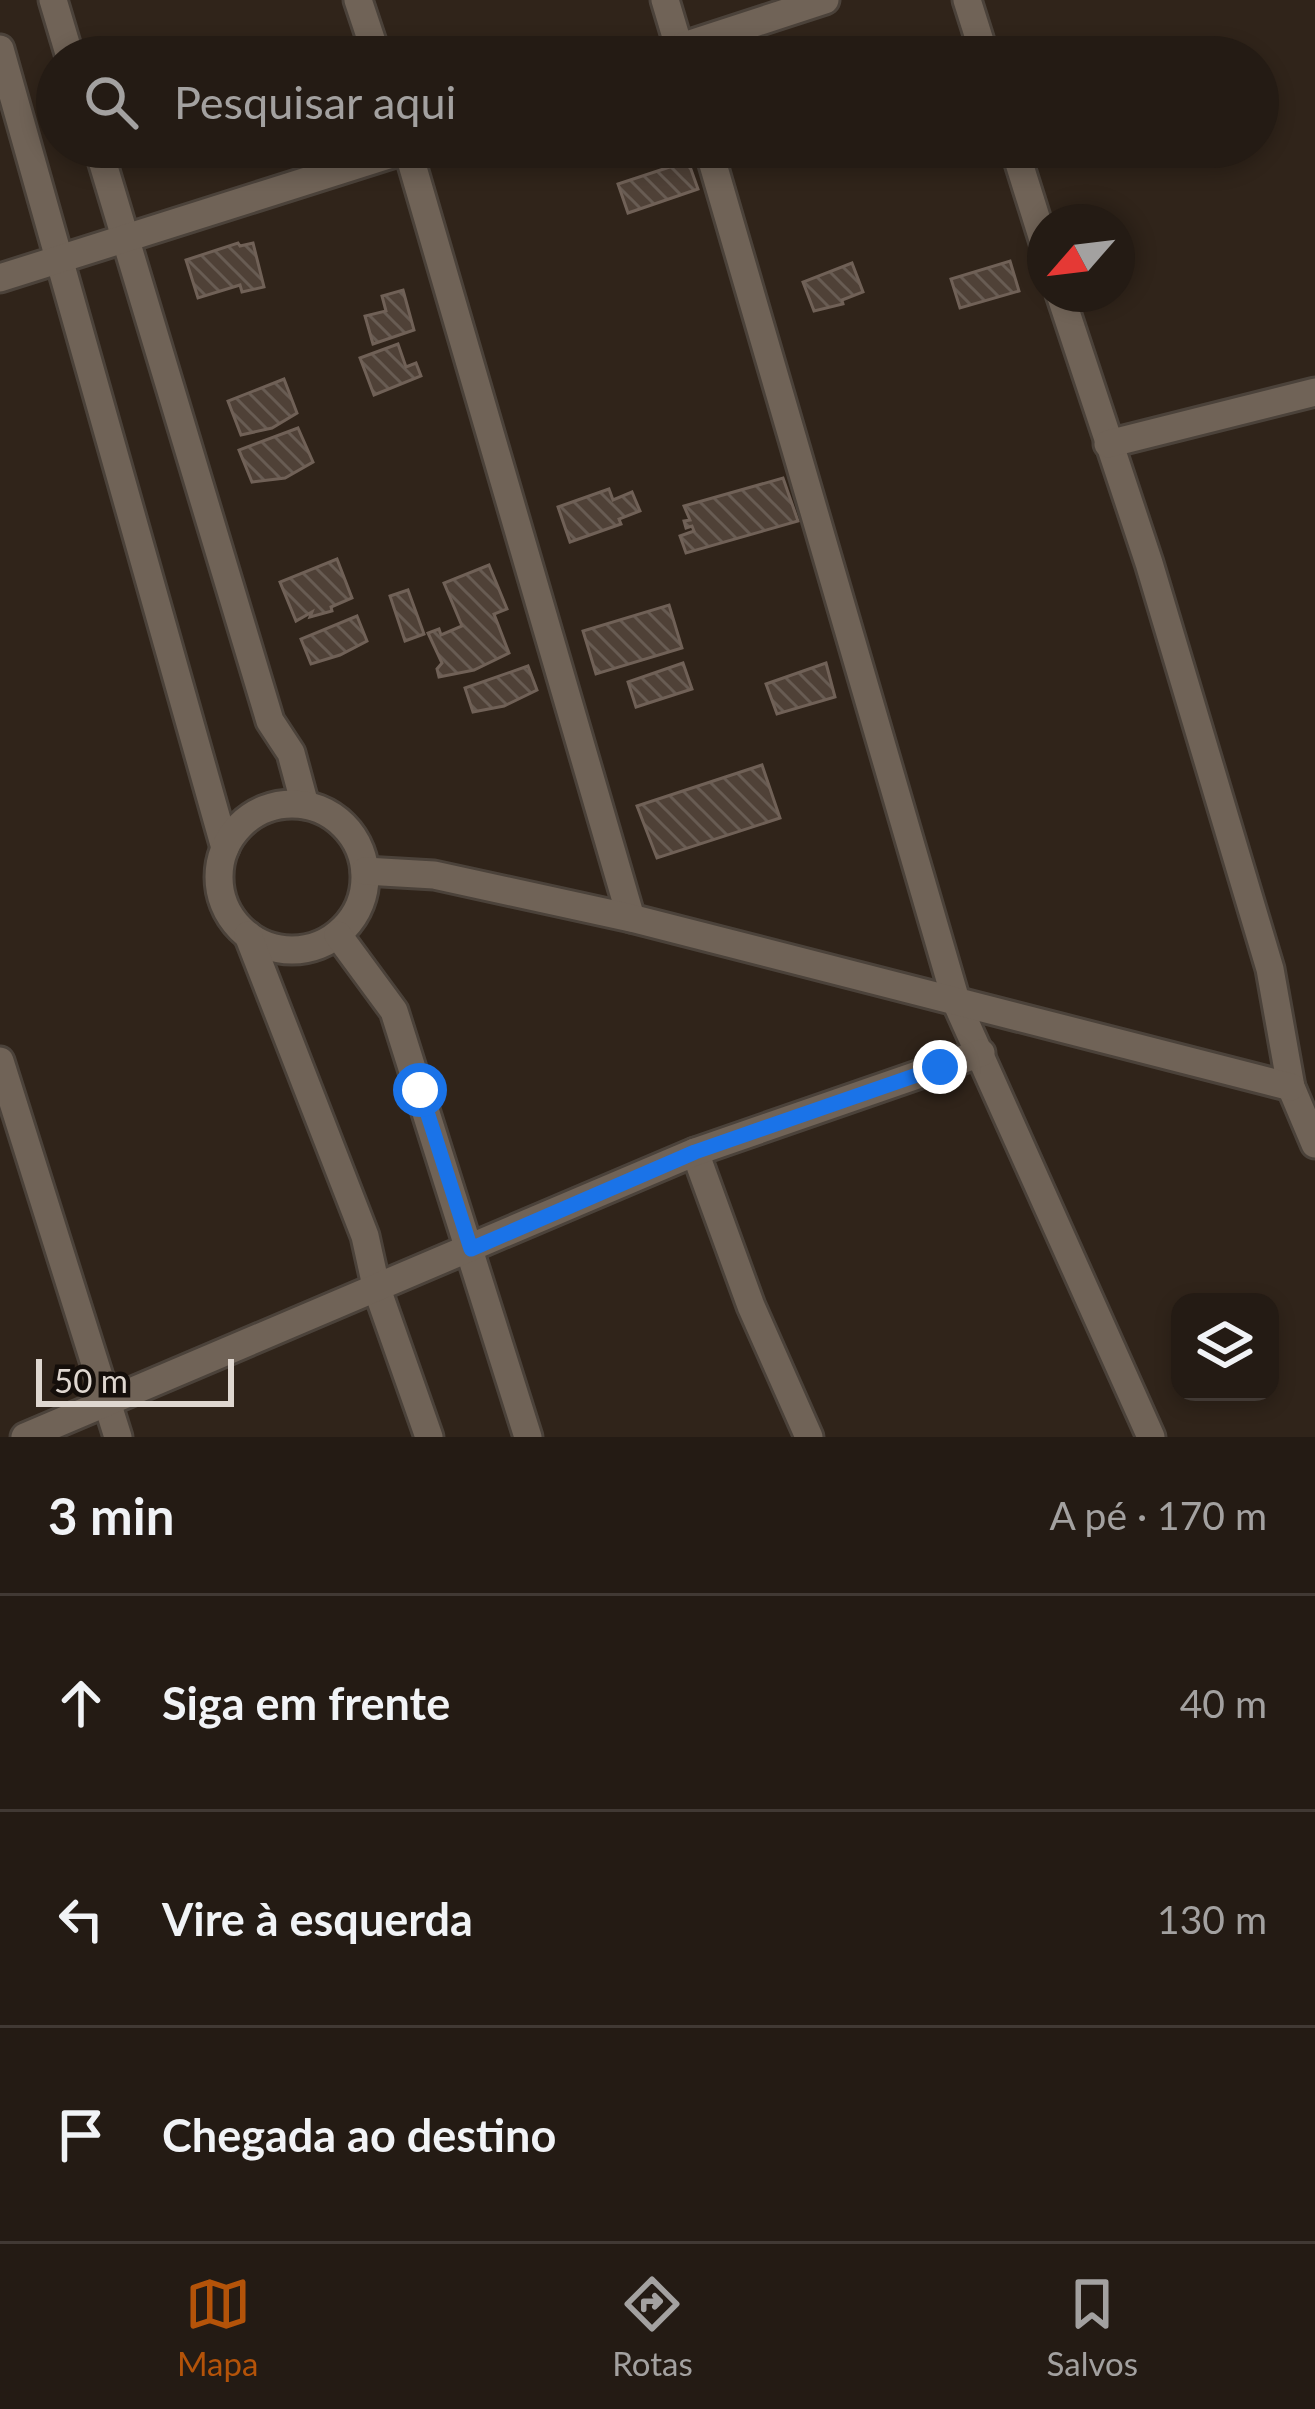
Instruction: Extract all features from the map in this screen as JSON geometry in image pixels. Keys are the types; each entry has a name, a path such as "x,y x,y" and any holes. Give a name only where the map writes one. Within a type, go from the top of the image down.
{"street":[{"path":"52,0 63,36"},
{"path":"358,0 370,36"},
{"path":"665,0 676,36"},
{"path":"723,36 824,0"},
{"path":"967,0 978,36"},
{"path":"0,49 225,848"},
{"path":"105,168 270,722 291,753 305,805"},
{"path":"0,278 347,168"},
{"path":"415,168 631,918"},
{"path":"714,168 957,1004 1151,1437"},
{"path":"1021,168 1032,204"},
{"path":"1066,312 1149,563 1270,968 1291,1087 1315,1144"},
{"path":"1108,444 1315,392"},
{"path":"280,805 305,805 327,813 346,828 359,848 365,871 363,896 354,917 338,935 293,950 269,946 248,935 231,917 221,895 225,848 238,827 257,812 280,805"},
{"path":"365,871 434,875 631,918 1291,1087"},
{"path":"248,935 365,1236 376,1286 429,1437"},
{"path":"338,935 394,1011 528,1437"},
{"path":"25,1437 695,1152 981,1053"},
{"path":"0,1061 118,1437"},
{"path":"695,1152 751,1306 809,1437"}],"building":[{"path":"667,168 690,168 698,189 628,213 618,184"},
{"path":"238,243 253,243 264,287 242,292 240,285 198,298 186,260"},
{"path":"1010,261 1019,291 960,308 951,279"},
{"path":"852,263 863,292 842,300 843,304 814,311 803,282"},
{"path":"403,290 414,330 373,344 365,316 386,311 382,296"},
{"path":"398,344 406,367 416,363 421,376 374,395 360,358"},
{"path":"284,379 297,413 272,428 241,435 228,401"},
{"path":"298,428 313,462 285,478 252,482 239,450"},
{"path":"783,478 798,521 686,553 680,536 694,531 692,526 686,528 684,521 690,520 684,506"},
{"path":"609,489 613,500 632,492 640,511 619,519 621,524 570,542 558,507"},
{"path":"337,559 352,598 331,607 332,611 310,617 312,612 296,621 280,582"},
{"path":"489,565 507,609 494,614 509,653 474,670 439,677 437,669 442,663 428,633 439,629 441,635 462,626 444,583"},
{"path":"408,590 424,634 405,641 390,596"},
{"path":"669,605 682,648 596,674 583,631"},
{"path":"357,616 367,641 311,664 301,639"},
{"path":"683,663 692,689 636,707 628,682"},
{"path":"826,663 835,697 777,714 766,684"},
{"path":"528,666 537,690 504,706 473,712 465,688"},
{"path":"762,765 780,818 657,858 637,806"}],"route":[{"path":"420,1090 471,1249 695,1152 940,1067"}]}
